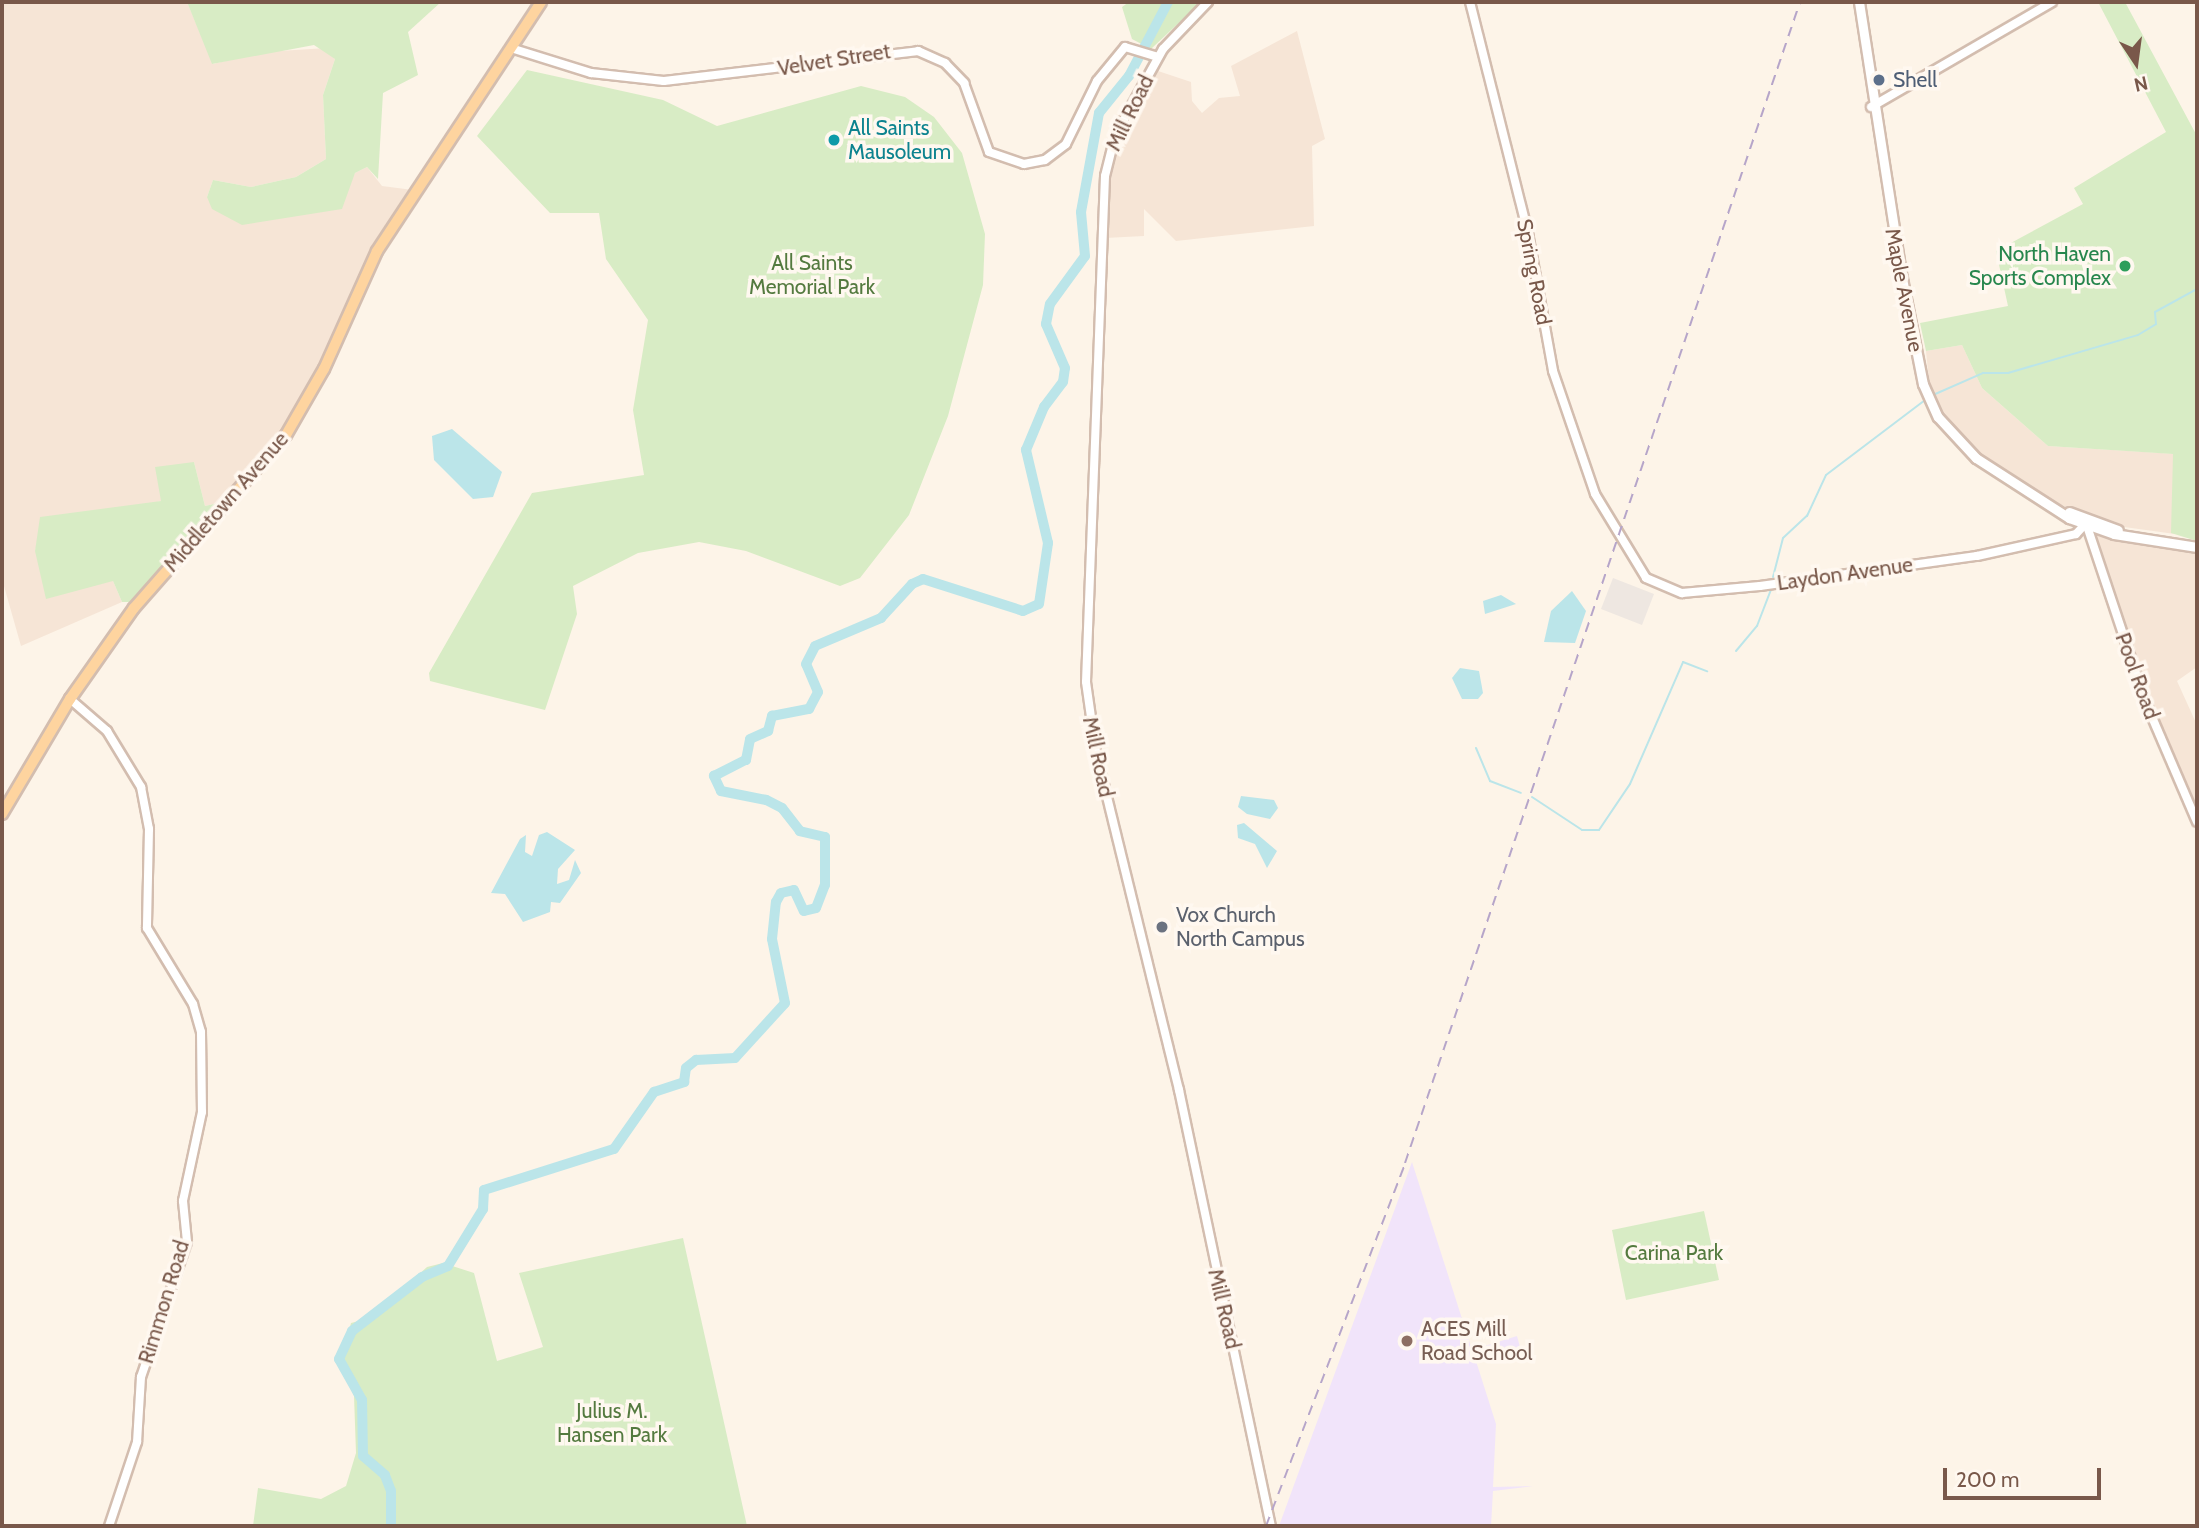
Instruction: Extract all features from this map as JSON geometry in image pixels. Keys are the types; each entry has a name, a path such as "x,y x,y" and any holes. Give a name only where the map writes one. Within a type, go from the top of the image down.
{"main road":[{"name":"Middletown Avenue","path":"2,814 70,699 134,608 286,435 324,369 377,251 514,49 541,2"},
{"name":"Maple Avenue","path":"1859,2 1871,107 1931,403 1969,453 2063,512 2088,523 2126,534 2197,547"}],"street":[{"name":"Mill Road","path":"1208,2 1158,57 1115,136 1100,209 1088,715 1179,1090 1271,1526"},
{"name":"Spring Road","path":"1470,2 1523,213 1553,371 1591,485 1617,537"},
{"path":"1871,107 2052,2"},
{"name":"Velvet Street","path":"514,49 591,73 664,81 918,51 945,63 964,83 989,152 1024,164 1060,150 1097,81 1125,47 1139,48 1158,57"},
{"name":"Laydon Avenue","path":"1617,537 1646,578 1692,594 1977,556 2088,523"},
{"name":"Pool Road","path":"2088,523 2141,690 2197,822"},
{"name":"Rimmon Road","path":"70,699 113,737 141,787 149,829 147,928 193,1004 201,1032 202,1112 183,1201 187,1242 141,1377 137,1442 109,1526"}],"shaded area":[{"path":"2,2 187,2 213,64 263,52 327,48 335,59 323,95 326,159 296,177 251,187 213,180 207,197 345,191 355,173 367,167 382,186 413,190 292,420 218,503 205,506 194,462 161,501 41,532 35,551 113,581 122,602 21,646 2,579"},
{"path":"1297,31 1325,139 1312,146 1314,226 1176,241 1144,209 1144,236 1105,238 1112,156 1155,70 1191,82 1192,101 1202,113 1219,98 1240,96 1231,66"},
{"path":"1962,345 1982,388 2048,446 2176,454 2175,534 2117,526 2054,502 1958,439 1930,391 1926,351"},
{"path":"2094,534 2197,554 2197,667 2177,681 2197,725 2197,813 2109,595"},
{"path":"1613,578 1654,594 1642,625 1601,609"},
{"name":"ACES Mill Road School","path":"1412,1162 1472,1350 1517,1336 1520,1347 1476,1361 1496,1424 1493,1487 1533,1486 1493,1491 1491,1526 1279,1526"}],"green space":[{"path":"187,2 441,2 408,32 418,75 383,93 378,179 367,167 355,173 342,209 242,225 212,209 207,197 213,180 251,187 296,177 326,159 323,95 335,59 314,45 212,64"},
{"path":"1129,2 1201,2 1151,49 1132,39 1122,7"},
{"path":"2098,2 2125,2 2197,136 2197,541 2171,533 2173,454 2048,446 1982,388 1962,345 1926,351 1920,323 2008,306 1996,251 2083,204 2074,188 2166,132"},
{"name":"All Saints Memorial Park","path":"527,70 663,100 717,126 861,86 905,97 934,117 962,153 985,234 983,285 948,416 909,515 860,578 840,586 746,551 699,542 638,553 573,586 577,614 545,710 430,681 429,673 532,493 644,475 633,410 648,320 606,259 599,213 550,213 477,136"},
{"path":"194,462 205,506 218,503 132,602 122,602 113,581 46,599 35,551 40,517 161,501 155,467"},
{"name":"Carina Park","path":"1704,1211 1719,1280 1626,1300 1612,1230"},
{"name":"Julius M. Hansen Park","path":"683,1238 747,1526 253,1526 258,1488 321,1499 346,1486 356,1453 354,1396 340,1365 351,1323 371,1318 427,1267 443,1263 474,1273 497,1361 543,1347 519,1273"}],"water":[{"path":"452,429 502,472 493,497 473,499 434,460 432,436"},
{"path":"1572,591 1586,611 1575,643 1544,642 1551,611"},
{"path":"1501,595 1516,604 1485,614 1483,601"},
{"path":"1460,668 1479,671 1483,693 1478,699 1462,699 1452,678"},
{"path":"1241,796 1274,800 1278,808 1270,819 1247,814 1238,807"},
{"path":"1244,823 1277,851 1267,868 1255,844 1238,838 1237,825"},
{"path":"547,832 575,850 558,869 557,884 569,880 575,860 581,873 560,903 551,902 550,912 523,922 505,894 491,893 520,839 526,835 525,852 532,856 539,835"}],"waterway":[{"path":"391,1526 391,1491 385,1475 363,1456 362,1400 339,1359 352,1331 422,1277 448,1266 483,1209 484,1190 614,1149 654,1092 684,1082 686,1068 696,1060 735,1058 785,1003 772,939 776,902 781,893 794,890 804,911 816,908 825,885 825,837 800,831 782,808 766,800 721,791 714,776 746,760 750,739 768,731 772,716 809,709 818,692 806,664 815,646 881,618 912,584 923,579 1023,611 1039,604 1048,543 1026,450 1044,407 1063,382 1065,368 1046,324 1050,304 1085,256 1081,212 1099,113 1129,76 1168,2"},
{"path":"1933,395 1983,373 2008,373 2138,335 2156,324 2155,312 2197,289"},
{"path":"1773,577 1783,538 1807,516 1826,475 1924,401"},
{"path":"1736,651 1757,626 1771,590"},
{"path":"1532,797 1582,830 1599,830 1630,784 1683,662 1707,671"},
{"path":"1476,748 1490,781 1521,793"}],"railway":[{"path":"1266,1526 1405,1163 1800,2"}],"place":[{"name":"Shell","path":"1879,80"},
{"name":"All Saints Mausoleum","path":"834,140"},
{"name":"North Haven Sports Complex","path":"2125,266"},
{"name":"Vox Church North Campus","path":"1162,927"},
{"name":"ACES Mill Road School","path":"1407,1341"}]}
